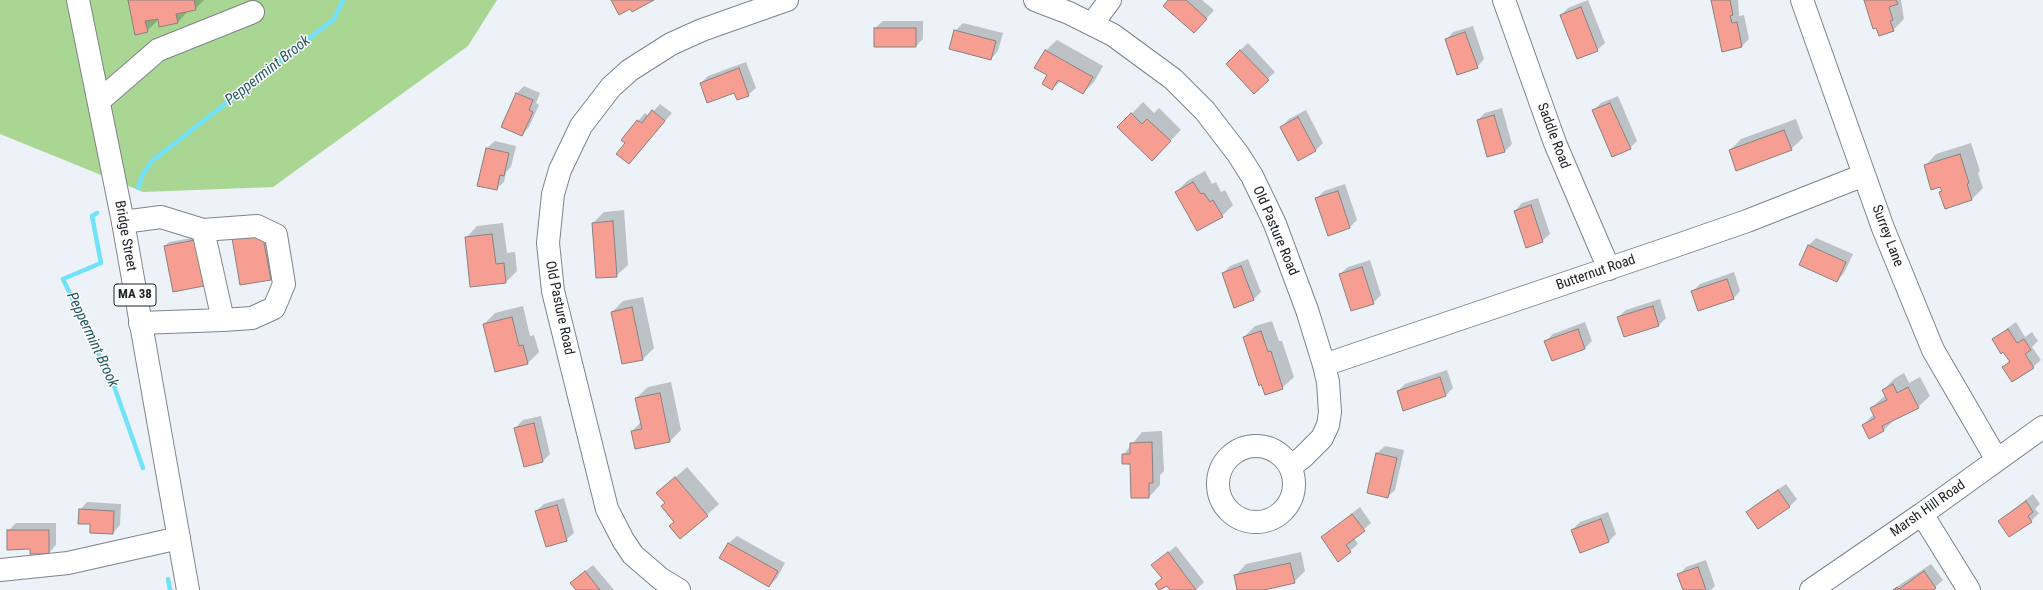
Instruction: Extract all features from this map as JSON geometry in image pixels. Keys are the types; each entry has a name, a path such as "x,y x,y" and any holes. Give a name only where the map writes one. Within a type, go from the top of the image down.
{"street":[{"name":"Bridge Street","path":"78,0 123,222 188,590"},
{"name":"Old Pasture Road","path":"680,590 661,579 633,555 623,540 607,509 553,291 548,243 553,194 560,170 581,126 607,91 630,70 671,44 702,30 787,0"},
{"name":"Old Pasture Road","path":"1035,0 1092,24 1113,35 1173,79 1205,111 1238,154 1261,193 1275,224 1324,364 1330,398 1328,425 1322,438 1314,448 1290,466"},
{"path":"1092,24 1110,0"},
{"name":"Saddle Road","path":"1504,0 1555,143 1609,269"},
{"name":"Surrey Lane","path":"1802,0 1883,228 1933,350 1997,460"},
{"path":"99,101 158,50 253,12"},
{"name":"Butternut Road","path":"1324,364 1609,269 1747,221 1864,175"},
{"path":"123,222 161,217 203,230 256,226 276,235 284,284 274,308 252,318 140,323"},
{"path":"203,230 223,320"},
{"name":"Marsh Hill Road","path":"1811,590 1922,514 2043,426"},
{"path":"1922,514 1969,590"},
{"path":"0,570 68,563 179,538"}],"green space":[{"path":"0,0 497,0 468,46 273,187 143,192 0,134"}],"building":[{"path":"128,0 194,0 196,10 176,14 178,23 159,27 158,19 145,21 148,32 135,35"},
{"path":"611,0 654,0 632,12 630,9 619,15"},
{"path":"1168,0 1186,0 1207,19 1194,33 1163,6"},
{"path":"1711,0 1730,0 1733,15 1730,16 1732,23 1737,22 1742,47 1722,52"},
{"path":"1864,0 1896,0 1898,4 1889,7 1893,20 1890,21 1894,31 1879,36 1876,28 1873,29"},
{"path":"1581,7 1598,51 1577,59 1560,15"},
{"path":"874,28 916,28 916,47 874,47"},
{"path":"954,30 996,41 991,60 949,49"},
{"path":"1465,32 1478,68 1457,75 1445,39"},
{"path":"1045,50 1093,77 1083,94 1058,80 1052,90 1042,84 1047,75 1034,68"},
{"path":"1240,50 1269,80 1254,94 1226,64"},
{"path":"739,68 749,96 737,100 734,93 707,103 700,83"},
{"path":"516,93 533,100 529,110 533,112 522,136 501,127"},
{"path":"1610,103 1631,149 1612,157 1592,110"},
{"path":"652,110 665,121 629,164 616,154 625,143 621,140 637,120 642,123"},
{"path":"1131,113 1142,124 1147,119 1171,141 1152,161 1117,127"},
{"path":"1494,115 1505,152 1487,157 1477,120"},
{"path":"1298,117 1316,151 1298,161 1280,127"},
{"path":"1784,130 1792,150 1736,171 1729,150"},
{"path":"486,148 509,153 504,176 500,175 497,190 477,186"},
{"path":"1960,154 1969,183 1967,184 1972,200 1945,209 1939,192 1942,191 1940,187 1931,190 1924,165"},
{"path":"1193,182 1201,194 1204,193 1210,202 1213,200 1223,217 1197,231 1175,192"},
{"path":"1338,191 1350,228 1328,236 1315,198"},
{"path":"1531,205 1543,242 1526,248 1514,211"},
{"path":"613,221 617,277 596,278 592,223"},
{"path":"262,232 271,280 240,285 232,238"},
{"path":"492,234 496,264 504,263 506,283 470,287 465,237"},
{"path":"200,239 209,285 173,292 164,246"},
{"path":"1808,245 1846,262 1837,282 1799,265"},
{"path":"1241,266 1254,300 1234,308 1222,273"},
{"path":"1362,267 1374,304 1351,311 1339,274"},
{"path":"1727,279 1734,299 1698,311 1691,291"},
{"path":"1653,306 1659,326 1624,337 1617,317"},
{"path":"632,307 643,360 622,364 611,312"},
{"path":"512,317 519,346 523,345 528,364 495,372 483,324"},
{"path":"1578,329 1585,349 1552,361 1544,341"},
{"path":"2008,329 2017,343 2024,339 2031,350 2025,354 2034,368 2012,382 2002,367 2010,362 2003,352 2001,354 1992,339"},
{"path":"1261,331 1268,352 1271,351 1283,389 1265,395 1261,384 1259,386 1243,337"},
{"path":"1440,377 1446,396 1403,411 1397,391"},
{"path":"1893,384 1897,393 1908,387 1919,408 1882,426 1884,431 1869,439 1862,425 1875,418 1870,408 1887,400 1882,390"},
{"path":"660,393 670,442 635,449 631,431 642,429 635,398"},
{"path":"534,423 543,462 524,467 514,428"},
{"path":"1152,442 1153,483 1149,483 1149,498 1131,498 1130,464 1122,464 1122,454 1130,454 1130,443"},
{"path":"1376,453 1397,458 1388,498 1367,493"},
{"path":"675,477 708,516 680,539 669,526 674,522 661,506 665,503 656,493"},
{"path":"1778,490 1790,507 1758,529 1746,512"},
{"path":"2026,501 2033,512 2028,516 2032,522 2009,537 1998,521"},
{"path":"557,505 567,541 546,547 535,511"},
{"path":"79,509 114,511 113,534 90,533 90,524 78,524"},
{"path":"1352,514 1365,531 1346,545 1351,552 1338,562 1321,537"},
{"path":"1601,519 1609,542 1580,553 1571,530"},
{"path":"7,530 49,530 49,554 30,554 30,549 7,550"},
{"path":"728,543 778,571 769,587 719,558"},
{"path":"1168,552 1196,590 1170,590 1167,586 1159,590 1155,584 1162,578 1151,565"},
{"path":"1290,563 1295,583 1264,590 1237,590 1234,575"},
{"path":"1698,567 1706,590 1683,590 1677,574"},
{"path":"585,571 600,590 576,590 570,583"},
{"path":"1924,571 1936,588 1933,590 1893,590 1897,587 1899,589"}],"waterway":[{"name":"Peppermint Brook","path":"138,188 143,174 152,161 334,19 343,0"},
{"name":"Peppermint Brook","path":"97,213 92,216 101,263 63,279 114,386 143,468"},
{"name":"Peppermint Brook","path":"168,579 170,590"}]}
